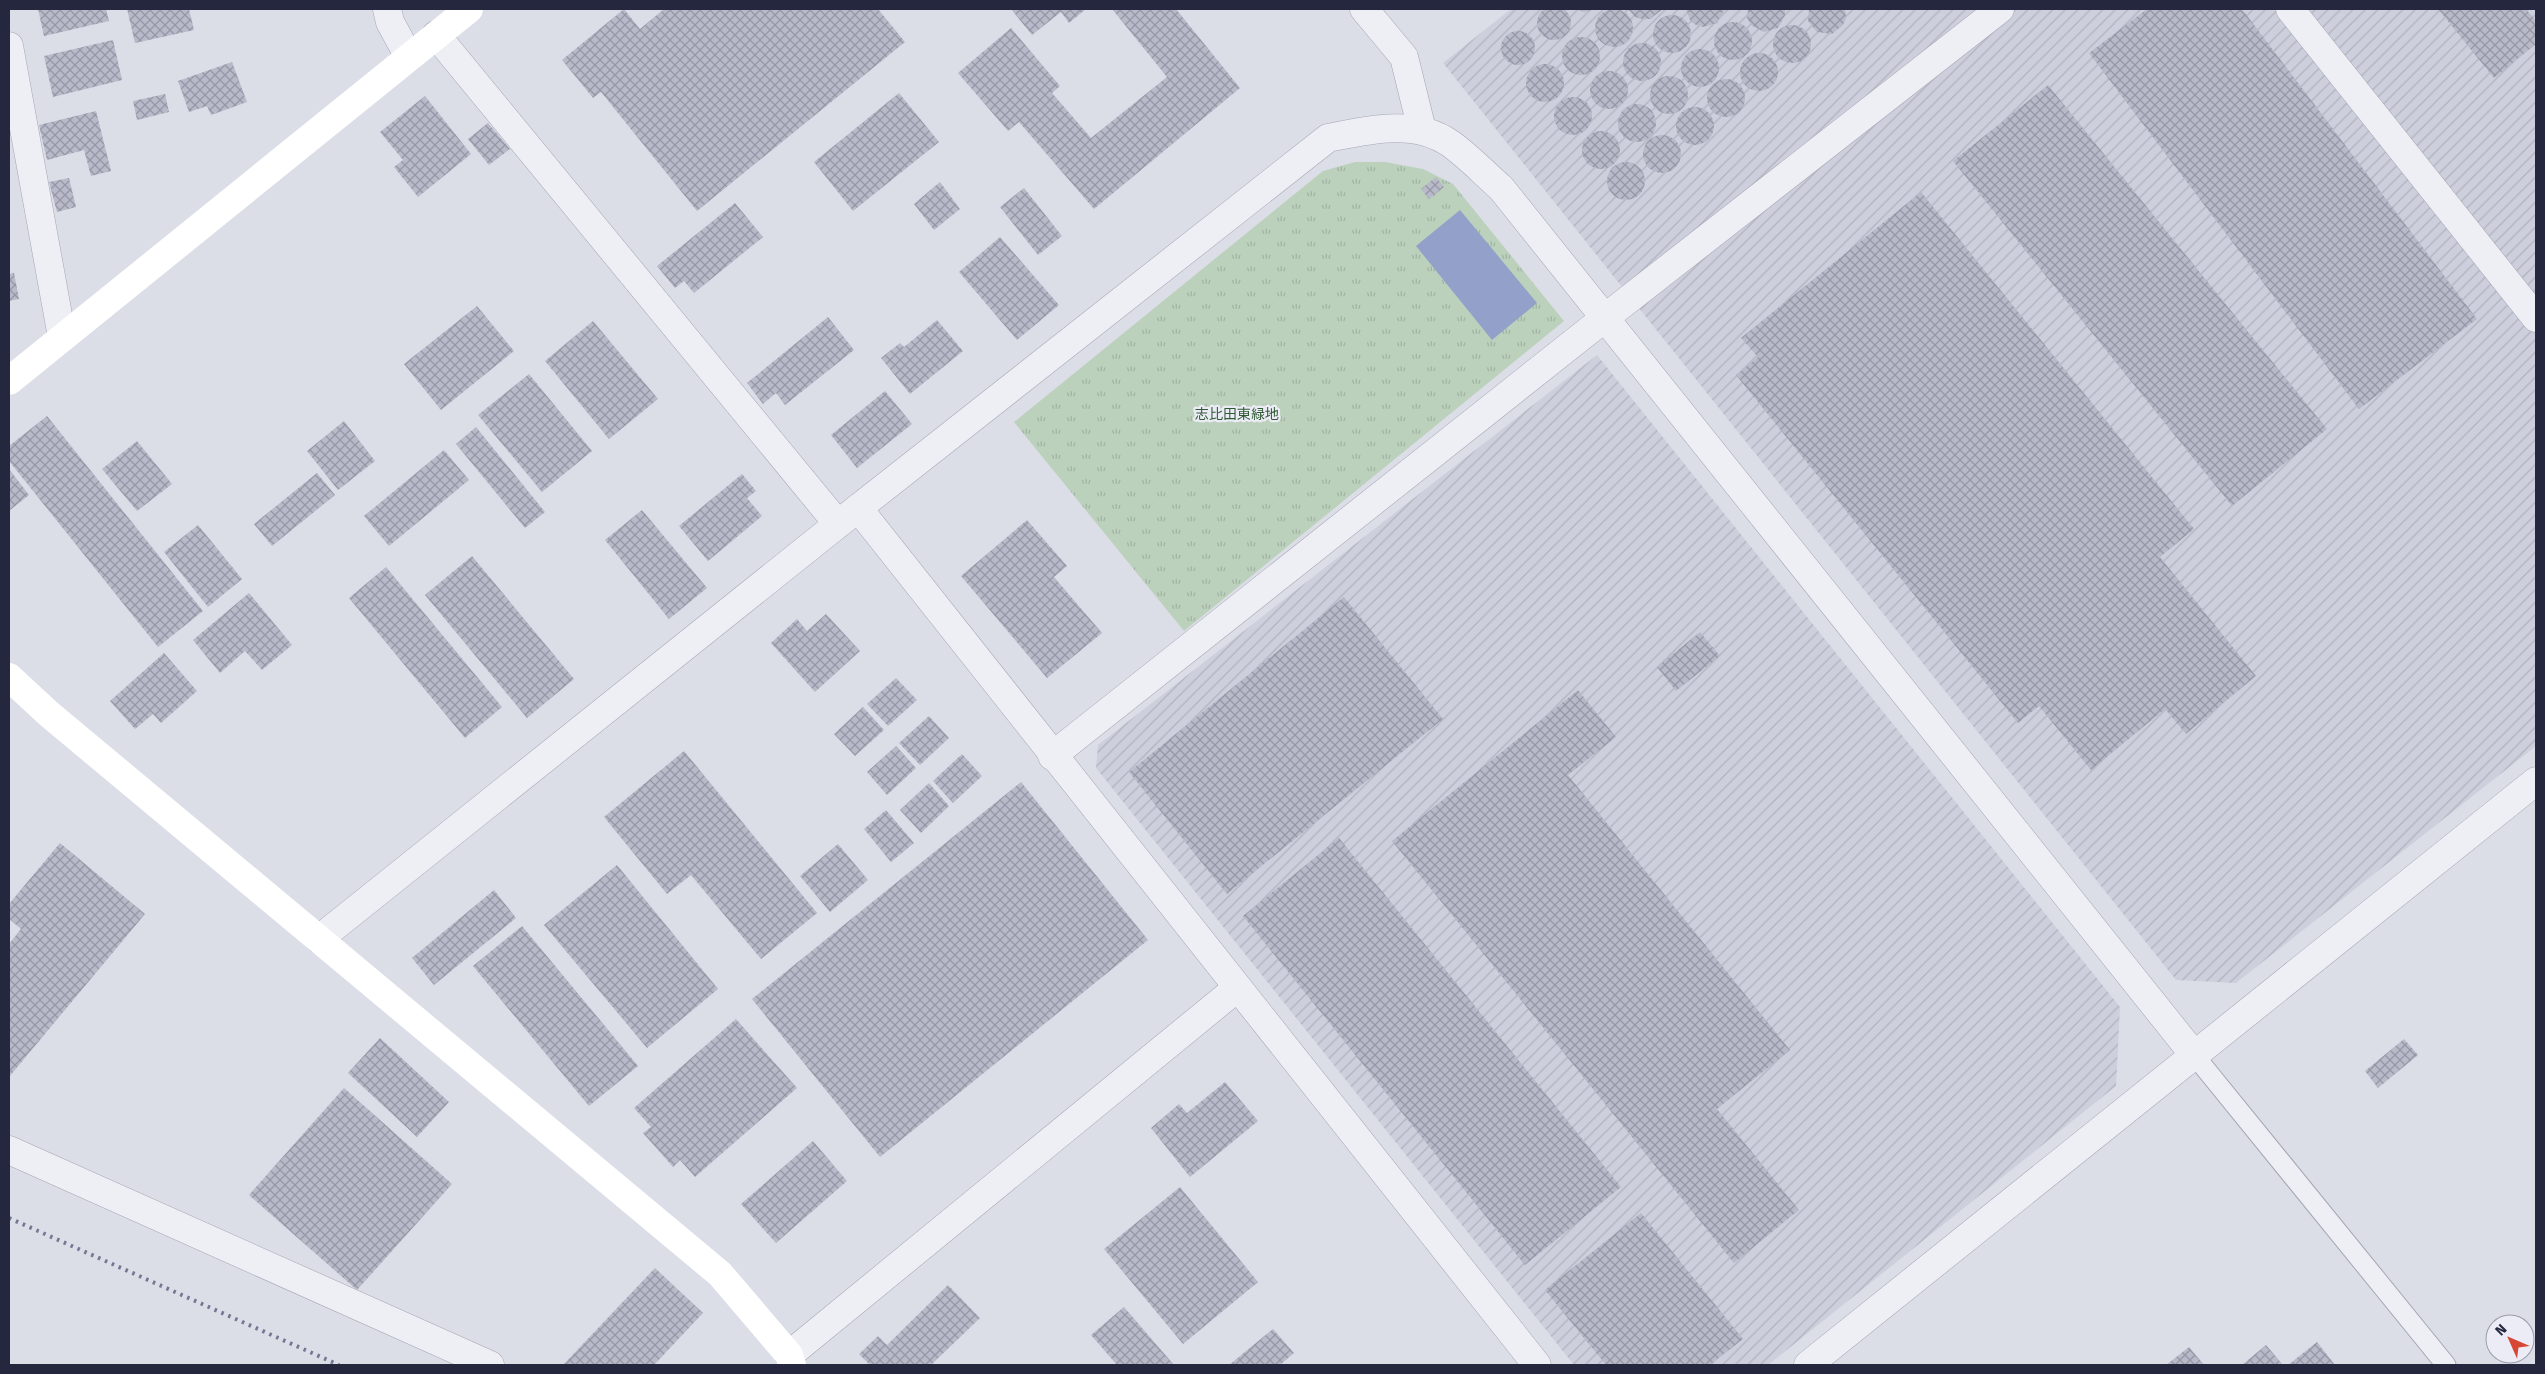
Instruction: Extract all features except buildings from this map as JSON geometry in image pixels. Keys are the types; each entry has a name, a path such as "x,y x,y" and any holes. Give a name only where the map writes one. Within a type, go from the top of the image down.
{"street":[{"path":"387,9 390,22 409,57"},
{"path":"9,381 470,9"},
{"path":"1364,9 1404,57 1422,130"},
{"path":"1052,756 1606,317 2000,9"},
{"path":"2290,9 2536,318"},
{"path":"436,35 1052,756 1537,1365"},
{"path":"9,46 62,337"},
{"path":"319,939 848,516 1328,138 1378,128 1422,130 1450,143 1501,188 2195,1056"},
{"path":"9,676 64,726 720,1274 791,1360 1237,988"},
{"path":"1808,1365 2536,781"},
{"path":"9,1150 490,1365"}],"lane":[{"path":"2195,1056 2446,1365"}],"shaded area":[{"path":"1511,9 2536,9 2536,746 2236,983 2176,980 1443,63"},
{"path":"1597,355 2120,1007 2116,1086 1768,1365 1574,1365 1096,768 1098,745"}],"green space":[{"name":"志比田東緑地","path":"1355,162 1385,162 1423,169 1453,184 1564,321 1184,631 1014,422 1323,171"}],"water":[{"path":"1460,210 1537,303 1492,340 1416,246"}],"railway":[{"path":"9,1218 339,1365"}]}
